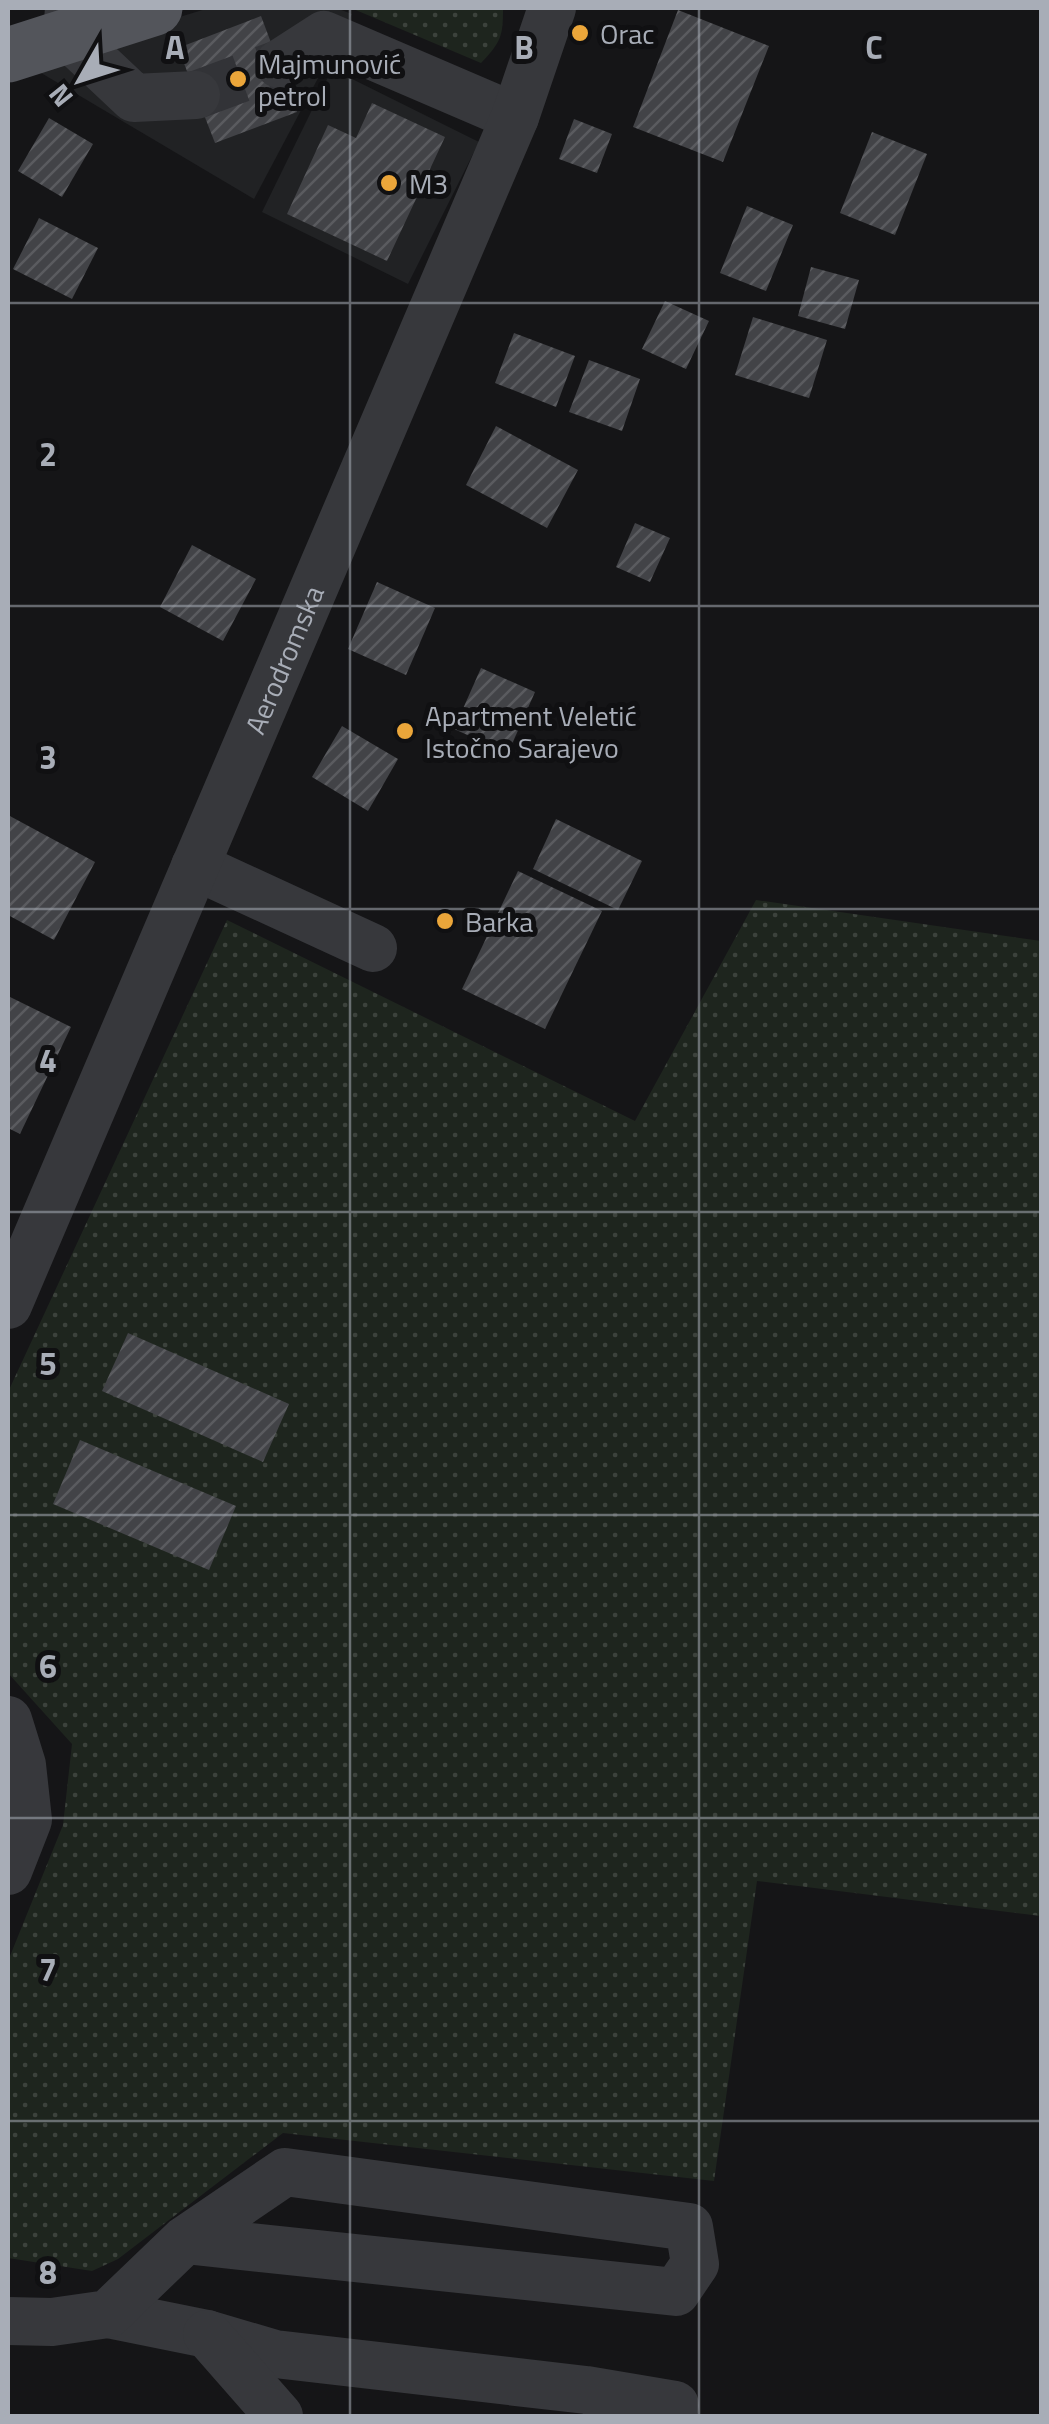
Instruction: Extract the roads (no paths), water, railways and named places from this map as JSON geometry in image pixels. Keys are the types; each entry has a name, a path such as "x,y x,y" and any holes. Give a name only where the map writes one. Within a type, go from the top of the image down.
{"main road":[{"path":"8,55 68,22 154,8"}],"street":[{"name":"Aerodromska","path":"8,1305 516,117 552,8"},
{"path":"68,22 134,98 196,94"},
{"path":"279,64 324,34 516,117"},
{"path":"196,866 373,948"},
{"path":"8,1720 22,1765 28,1820 8,1870"},
{"path":"108,2314 185,2240 285,2172 689,2227 695,2264 676,2292 185,2240"},
{"path":"8,2321 52,2322 108,2314 207,2334 276,2354 586,2390 674,2405 673,2416"},
{"path":"207,2334 280,2416"}],"tunnel":[{"path":"196,95 279,64"}],"place":[{"name":"Orac","path":"580,33"},
{"name":"Majmunović petrol","path":"238,79"},
{"name":"M3","path":"389,183"},
{"name":"Apartment Veletić Istočno Sarajevo","path":"405,731"},
{"name":"Barka","path":"445,921"}]}
